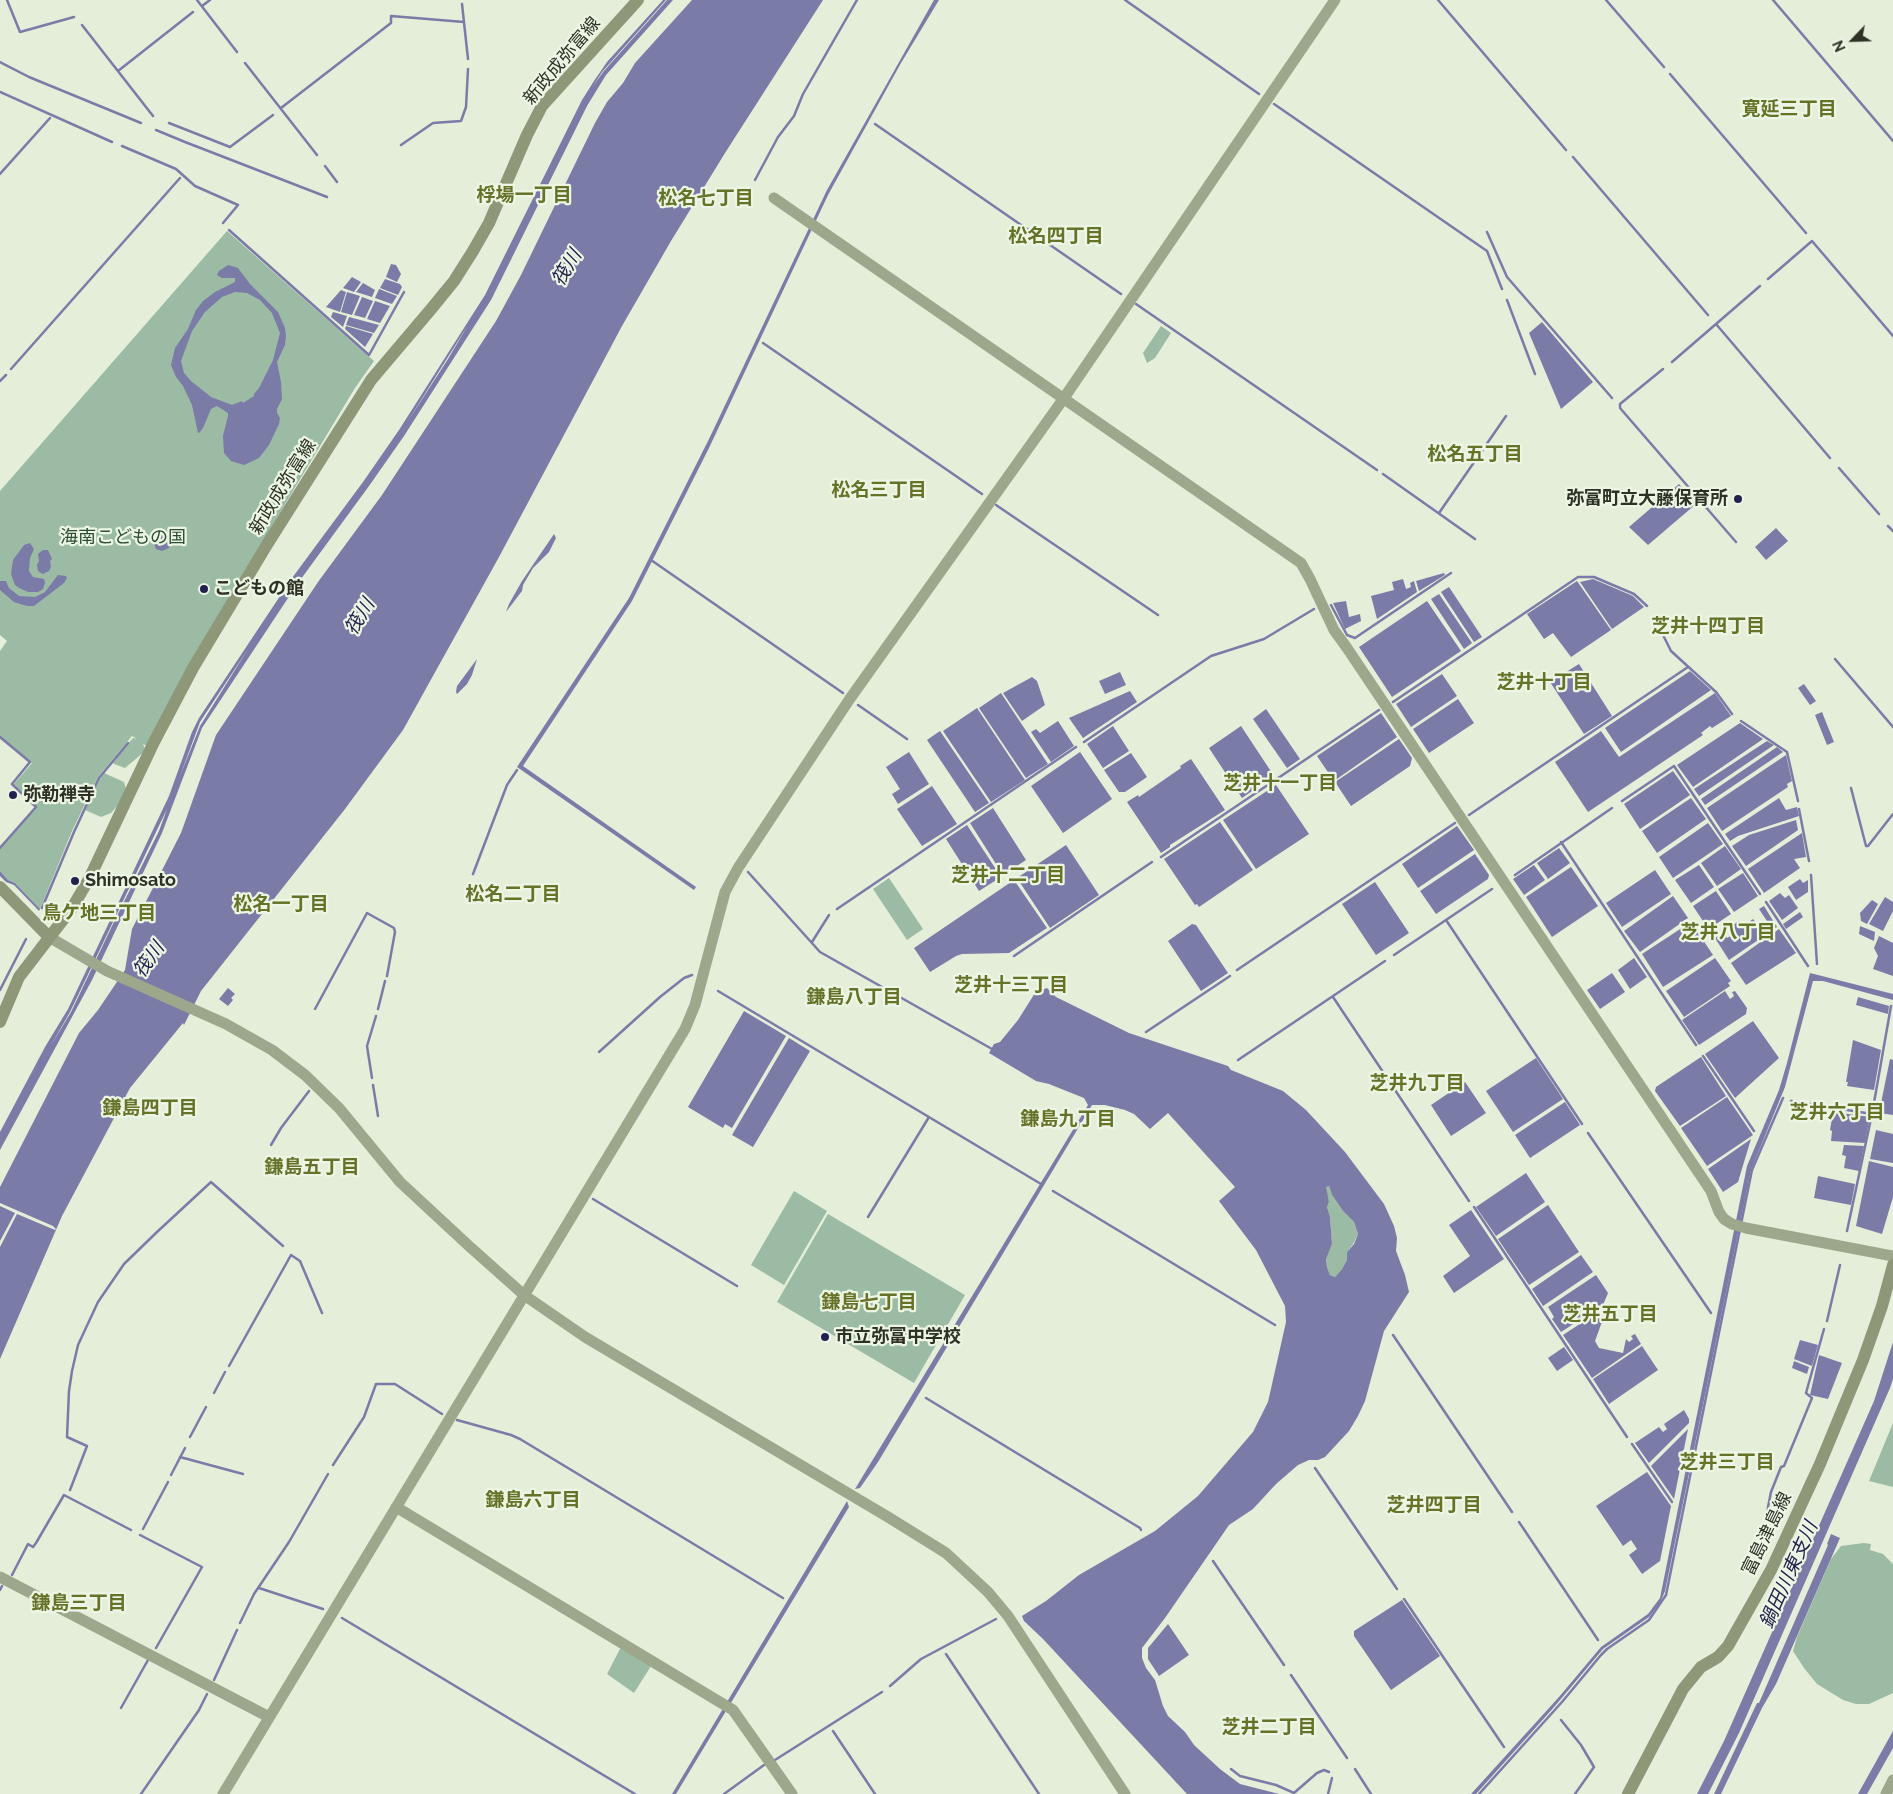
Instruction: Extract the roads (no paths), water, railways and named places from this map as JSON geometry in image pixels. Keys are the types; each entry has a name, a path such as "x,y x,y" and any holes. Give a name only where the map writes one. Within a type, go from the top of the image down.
{"main road":[{"name":"新政成弥富線","path":"0,1022 19,977 72,908 89,879 176,700 268,543 372,380 443,294 472,251 489,223 527,135 542,106 638,0"},
{"path":"0,887 49,937"},
{"name":"富島津島線","path":"1628,1794 1683,1689 1702,1668 1718,1657 1728,1646 1770,1570 1820,1464 1864,1360 1882,1306 1893,1264"}],"street":[{"path":"223,1794 685,1030 695,1005 725,892 738,868 849,700 1064,398 1335,0"},
{"path":"774,198 1301,563 1334,630 1711,1191 1719,1212 1728,1222 1739,1226 1893,1256"},
{"path":"49,937 104,969 197,1010 249,1036 272,1050 305,1075 339,1108 400,1182 524,1295 594,1342 946,1553 988,1592 1008,1616 1125,1794"},
{"path":"396,1507 729,1707 792,1794"},
{"path":"0,1577 269,1717"},
{"path":"1886,1794 1893,1780"}],"water":[{"path":"663,0 666,0 602,72 592,88 603,72 667,0 673,0 606,75 587,106 491,300 404,436 298,583 202,728 162,833 92,980 0,1150 0,1132 45,1047 68,1009 169,796 192,732 199,718 292,578 399,430 485,295 582,100 607,62","holes":["468,325 448,359 406,424","248,649 200,726 180,776 200,722","167,809 159,831 71,1012 50,1047 70,1012"]},
{"name":"筏川","path":"692,0 823,0 725,153 622,326 499,557 403,730 345,809 201,991 184,1025 183,1023 130,1088 62,1216 0,1359 0,1187 79,1033 98,1010 125,970 132,929 181,833 216,735 318,582 382,495 496,321 521,275 607,102 623,83 635,63"},
{"path":"934,0 939,0 901,63 828,195 709,448 632,601 523,766 696,887 694,890 517,767 629,598 709,439 827,190"},
{"path":"391,264 396,265 401,274 397,282 386,277"},
{"path":"228,265 238,268 250,284 278,312 285,328 285,345 277,362 282,399 277,409 280,418 279,424 269,445 259,458 244,465 231,461 224,453 223,436 228,413 217,406 211,409 203,428 198,433 192,405 171,365 175,348 188,329 196,310 203,301 215,292 235,282 235,278 222,278 217,275 219,271","holes":["235,292 247,293 260,300 272,313 280,333 273,360 254,396 243,403 242,401 232,405 211,397 191,381 184,373 181,361 192,331 205,312 222,297"]},
{"path":"352,277 361,282 354,292 343,288"},
{"path":"385,279 400,284 402,287 398,295 380,288"},
{"path":"363,283 375,290 372,297 356,292"},
{"path":"379,289 397,296 392,304 375,298"},
{"path":"341,290 346,292 340,312 326,307"},
{"path":"347,292 360,296 352,315 341,312"},
{"path":"362,297 373,301 365,318 354,315"},
{"path":"375,301 390,306 380,323 367,319"},
{"path":"333,312 347,316 343,327 331,317"},
{"path":"349,317 379,325 374,333 346,325"},
{"path":"1542,322 1593,382 1561,409 1529,333"},
{"path":"346,326 373,334 365,347 345,329"},
{"path":"1679,484 1696,504 1648,545 1629,527"},
{"path":"1776,528 1788,541 1766,560 1755,547"},
{"path":"162,533 168,536 171,542 169,548 162,551 156,549 153,542 155,536"},
{"path":"554,534 556,538 549,552 533,568 523,585 522,591 506,612 522,581"},
{"path":"30,543 34,549 30,558 29,571 33,577 44,579 45,583 43,589 38,592 28,592 19,588 15,585 11,574 13,560 24,545"},
{"path":"43,550 48,550 52,559 49,571 43,574 38,571 37,565 39,561 38,554"},
{"path":"1444,573 1445,575 1419,591 1416,581"},
{"path":"58,575 66,576 67,578 64,583 34,606 14,602 0,590 0,581 6,581 9,588 19,596 35,597 45,592"},
{"path":"1403,579 1406,589 1411,587 1410,583 1414,581 1417,592 1377,619 1371,596 1394,590 1392,582"},
{"path":"1593,579 1633,596 1644,607 1612,629 1580,582"},
{"path":"1577,581 1611,630 1571,657 1553,633 1544,639 1527,614"},
{"path":"1449,587 1482,637 1474,642 1441,592"},
{"path":"1439,594 1472,643 1464,649 1431,599"},
{"path":"1346,601 1349,617 1360,614 1361,621 1345,629 1333,603"},
{"path":"1427,601 1461,651 1392,697 1359,647"},
{"path":"477,659 467,684 457,694 457,686"},
{"path":"1579,664 1612,716 1584,734 1550,682"},
{"path":"1690,671 1711,690 1621,752 1605,728"},
{"path":"1120,672 1126,685 1105,694 1099,681"},
{"path":"1442,674 1457,696 1411,727 1396,704"},
{"path":"1032,677 1037,681 1045,705 1022,721 1003,693"},
{"path":"1804,684 1816,701 1810,705 1798,688"},
{"path":"1130,691 1137,702 1083,738 1069,718"},
{"path":"1001,693 1048,764 1026,778 979,708"},
{"path":"1715,693 1731,716 1712,728 1710,726 1701,733 1703,735 1588,812 1555,762 1601,731 1619,757"},
{"path":"1458,699 1474,723 1429,753 1413,729"},
{"path":"977,708 1025,780 991,802 943,731"},
{"path":"1266,709 1300,759 1287,768 1253,719"},
{"path":"1822,712 1834,742 1827,745 1815,715"},
{"path":"1381,713 1397,737 1334,781 1317,756"},
{"path":"1058,721 1074,746 1051,762 1031,732 1036,729 1040,733"},
{"path":"1740,723 1763,739 1693,787 1677,765"},
{"path":"1113,726 1129,751 1103,768 1087,744"},
{"path":"1241,726 1274,776 1242,798 1209,748"},
{"path":"940,731 989,803 975,812 927,740"},
{"path":"1399,739 1412,758 1410,766 1351,806 1335,782"},
{"path":"1767,741 1774,745 1699,796 1694,789"},
{"path":"1777,747 1783,752 1705,805 1701,799"},
{"path":"909,752 929,784 898,804 892,794 900,789 886,767"},
{"path":"1080,752 1112,799 1063,833 1031,786"},
{"path":"1131,753 1147,777 1125,792 1119,792 1104,770"},
{"path":"1786,755 1792,781 1787,784 1788,787 1722,831 1707,808"},
{"path":"1191,759 1225,810 1170,845 1161,853 1127,802 1138,795 1139,797"},
{"path":"1673,771 1690,795 1640,829 1624,804"},
{"path":"1276,785 1309,834 1256,869 1223,820"},
{"path":"932,786 957,824 922,846 897,809"},
{"path":"1691,798 1706,819 1657,853 1642,831"},
{"path":"1779,798 1786,810 1797,807 1799,816 1738,836 1730,841 1725,834"},
{"path":"993,808 1026,860 1003,875 970,823"},
{"path":"1796,820 1798,830 1746,866 1732,846 1749,835"},
{"path":"1220,822 1253,870 1199,907 1197,904 1195,905 1164,859"},
{"path":"1708,823 1723,844 1673,878 1659,857"},
{"path":"967,825 1001,877 979,891 946,839"},
{"path":"1457,826 1474,850 1418,888 1402,864"},
{"path":"1802,833 1806,857 1794,859 1800,868 1764,893 1748,869"},
{"path":"1066,845 1099,895 1050,928 1017,878"},
{"path":"1725,846 1741,869 1717,886 1701,863"},
{"path":"1559,848 1570,863 1548,879 1537,863"},
{"path":"1475,854 1489,875 1488,879 1436,914 1420,891"},
{"path":"1534,865 1545,880 1524,895 1513,879"},
{"path":"1699,865 1714,887 1691,903 1675,880"},
{"path":"1571,867 1598,906 1552,937 1526,897"},
{"path":"1655,870 1671,894 1622,927 1606,903"},
{"path":"0,871 8,880 15,883 40,909 39,911 14,885 6,882 0,876"},
{"path":"1743,873 1758,896 1734,912 1718,889"},
{"path":"1800,879 1803,883 1808,880 1808,892 1796,900 1788,887"},
{"path":"1014,880 1047,928 1009,953 962,954 930,972 914,948"},
{"path":"1375,882 1409,933 1376,955 1342,904"},
{"path":"1716,891 1731,914 1710,928 1707,927 1693,906"},
{"path":"1780,893 1785,898 1789,895 1798,908 1782,920 1769,901"},
{"path":"1673,896 1688,918 1640,952 1624,931"},
{"path":"1885,897 1893,902 1893,911 1883,931 1869,924"},
{"path":"1872,900 1878,904 1867,924 1861,921 1860,913"},
{"path":"1764,906 1777,927 1729,960 1715,938 1723,932 1727,938 1734,934 1730,927 1739,921 1745,929 1751,925 1749,922 1753,919 1759,927 1767,921 1759,909"},
{"path":"1800,912 1803,917 1786,929 1783,924"},
{"path":"1691,922 1713,955 1663,987 1642,954"},
{"path":"1192,924 1196,925 1228,973 1201,991 1168,941"},
{"path":"1860,926 1875,932 1874,941 1859,934"},
{"path":"1779,929 1796,953 1746,985 1731,963"},
{"path":"1879,936 1893,943 1893,976 1873,969 1878,956 1874,948"},
{"path":"1634,958 1647,977 1630,989 1618,970"},
{"path":"1715,958 1731,981 1728,983 1730,986 1684,1017 1666,991"},
{"path":"1612,973 1625,992 1600,1009 1587,990"},
{"path":"1810,973 1893,994 1893,1000 1823,981 1813,981 1785,1087 1751,1170 1665,1591 1660,1603 1649,1617 1603,1649 1476,1794 1471,1794 1559,1697 1601,1647 1648,1614 1660,1598 1747,1166 1779,1090"},
{"path":"228,988 235,994 228,1006 219,999"},
{"path":"1047,988 1056,997 1129,1033 1228,1066 1231,1070 1283,1091 1306,1110 1345,1152 1384,1204 1394,1226 1397,1238 1396,1251 1409,1292 1384,1331 1365,1401 1358,1416 1349,1431 1325,1457 1318,1460 1309,1460 1298,1465 1276,1484 1253,1509 1229,1525 1142,1648 1142,1658 1146,1668 1155,1680 1168,1716 1185,1732 1194,1745 1240,1784 1279,1794 1187,1794 1024,1621 1022,1616 1046,1601 1079,1575 1155,1531 1198,1496 1253,1432 1268,1402 1286,1322 1285,1306 1256,1250 1219,1201 1235,1187 1168,1113 1150,1129 1134,1114 1125,1110 1105,1105 1092,1105 878,1462 860,1488 855,1489 1088,1105 1084,1098 1049,1084 1036,1081 989,1053 994,1044 1000,1042 1018,1020 1035,993","holes":["1329,1186 1332,1195 1343,1211 1354,1222 1358,1234 1354,1244 1347,1252 1347,1260 1335,1277 1330,1275 1326,1259 1332,1244 1326,1187"]},
{"path":"1725,991 1730,999 1734,996 1732,992 1735,991 1747,1008 1746,1014 1699,1045 1682,1020"},
{"path":"1858,997 1889,1006 1888,1014 1856,1005"},
{"path":"744,1011 786,1036 732,1128 725,1124 723,1128 688,1107"},
{"path":"1753,1021 1779,1058 1735,1098 1705,1054"},
{"path":"789,1038 810,1051 753,1147 732,1135"},
{"path":"1853,1040 1881,1050 1874,1090 1847,1086 1848,1082 1846,1082"},
{"path":"1701,1057 1726,1096 1680,1126 1655,1091 1656,1087"},
{"path":"1536,1058 1563,1099 1513,1132 1486,1091"},
{"path":"1890,1059 1893,1060 1893,1115 1879,1113"},
{"path":"1465,1082 1486,1113 1451,1136 1431,1105"},
{"path":"1727,1097 1753,1135 1707,1166 1681,1128"},
{"path":"1565,1102 1580,1125 1530,1158 1515,1135"},
{"path":"1833,1112 1870,1117 1865,1143 1831,1141 1832,1131 1830,1130"},
{"path":"1876,1130 1893,1134 1893,1163 1870,1159"},
{"path":"1751,1139 1738,1182 1723,1192 1708,1169"},
{"path":"1844,1145 1864,1146 1859,1171 1844,1168 1846,1156 1842,1155"},
{"path":"1869,1161 1893,1167 1893,1197 1882,1234 1856,1226"},
{"path":"1526,1173 1545,1202 1496,1236 1476,1207"},
{"path":"1818,1176 1855,1184 1851,1205 1814,1198"},
{"path":"1548,1205 1579,1252 1529,1285 1498,1239"},
{"path":"1471,1210 1504,1259 1454,1293 1443,1276 1470,1256 1449,1225"},
{"path":"1581,1255 1593,1272 1543,1306 1532,1289"},
{"path":"1596,1275 1608,1293 1603,1305 1561,1332 1552,1319 1554,1317 1548,1307"},
{"path":"1598,1312 1603,1319 1595,1341 1599,1348 1623,1353 1626,1339 1629,1342 1633,1339 1631,1336 1635,1334 1641,1344 1592,1378 1563,1335"},
{"path":"1800,1340 1818,1345 1812,1366 1794,1359"},
{"path":"1893,1342 1893,1379 1890,1388 1739,1733 1708,1794 1697,1794 1724,1741 1874,1401"},
{"path":"1642,1346 1658,1370 1609,1404 1593,1379"},
{"path":"1564,1347 1573,1360 1557,1371 1548,1358"},
{"path":"1819,1355 1842,1363 1828,1399 1810,1395"},
{"path":"1794,1361 1809,1367 1807,1374 1792,1368"},
{"path":"1684,1410 1689,1423 1649,1463 1635,1443 1659,1427 1663,1432 1667,1429 1664,1424"},
{"path":"1688,1429 1674,1499 1651,1466"},
{"path":"1647,1472 1671,1506 1660,1561 1642,1574 1629,1555 1637,1549 1631,1540 1623,1546 1596,1506"},
{"path":"847,1501 849,1507 676,1794 672,1794"},
{"path":"1831,1534 1840,1538 1776,1684 1762,1708 1721,1794 1714,1794 1757,1703 1759,1703 1828,1545"},
{"path":"1402,1600 1440,1656 1391,1690 1354,1636 1354,1631"},
{"path":"1168,1624 1189,1655 1159,1676 1148,1659 1148,1648"},
{"path":"1893,1731 1893,1748 1867,1794 1858,1794"}],"waterway":[{"path":"7,0 20,32 74,17"},
{"path":"197,0 237,52"},
{"path":"202,6 210,0"},
{"path":"755,180 778,137 794,116 803,94 857,0"},
{"path":"1125,0 1259,94"},
{"path":"1438,0 1566,150"},
{"path":"1606,0 1664,67"},
{"path":"1773,0 1893,141"},
{"path":"462,4 468,59"},
{"path":"118,71 193,12"},
{"path":"281,108 391,23 391,16 464,22"},
{"path":"82,25 153,116"},
{"path":"0,62 29,77 141,123"},
{"path":"245,63 317,155"},
{"path":"401,145 433,123 461,121 466,107 468,69"},
{"path":"1670,74 1806,233"},
{"path":"0,92 112,142"},
{"path":"1274,104 1487,251 1502,289"},
{"path":"169,123 230,147 273,115"},
{"path":"0,174 50,118"},
{"path":"875,124 1121,294"},
{"path":"156,130 327,197"},
{"path":"122,146 176,169 195,186 238,205 223,223"},
{"path":"1573,157 1708,315"},
{"path":"325,166 337,182"},
{"path":"11,369 180,178"},
{"path":"229,230 369,355 404,292"},
{"path":"1487,232 1507,277 1612,398"},
{"path":"1768,279 1812,241 1893,336"},
{"path":"1672,362 1760,286"},
{"path":"1507,300 1535,374"},
{"path":"1136,304 1377,470"},
{"path":"1716,324 1830,458"},
{"path":"763,343 982,494"},
{"path":"1663,369 1620,404 1620,408 1736,542"},
{"path":"0,381 6,375"},
{"path":"1439,513 1506,416"},
{"path":"1839,468 1879,514"},
{"path":"1383,474 1475,539"},
{"path":"996,505 1158,615"},
{"path":"1888,526 1893,531"},
{"path":"651,560 843,693"},
{"path":"1331,605 1347,635 1355,638 1451,573"},
{"path":"1393,702 1578,577 1594,577 1634,594 1647,606"},
{"path":"1084,742 1211,656 1264,639 1314,609"},
{"path":"1654,617 1671,651 1716,692 1732,714"},
{"path":"1835,659 1893,727"},
{"path":"1469,815 1688,667"},
{"path":"858,705 907,739"},
{"path":"1161,857 1379,710"},
{"path":"1741,721 1787,752 1798,801"},
{"path":"0,737 30,762 12,784 36,807 0,848"},
{"path":"42,908 99,778 128,743"},
{"path":"837,909 1076,747"},
{"path":"1622,801 1674,766 1760,894"},
{"path":"473,874 507,785 517,770"},
{"path":"1851,788 1866,846 1868,846 1893,814"},
{"path":"1515,875 1612,808"},
{"path":"1799,809 1809,861"},
{"path":"1237,970 1455,823"},
{"path":"1561,842 1696,1045"},
{"path":"1014,956 1152,862"},
{"path":"748,872 820,952 992,1049"},
{"path":"1811,875 1817,964"},
{"path":"1394,955 1492,889"},
{"path":"1766,902 1808,966"},
{"path":"315,1009 367,913 394,928 395,932 387,976"},
{"path":"812,942 829,915"},
{"path":"1446,920 1582,1124"},
{"path":"0,990 26,939"},
{"path":"1238,1060 1385,961"},
{"path":"599,1052 660,997 684,978 692,975"},
{"path":"1146,1032 1230,976"},
{"path":"378,1009 385,981"},
{"path":"718,991 1041,1184"},
{"path":"1333,997 1469,1201"},
{"path":"1791,1101 1872,1114 1891,1006"},
{"path":"372,1078 367,1046 376,1016"},
{"path":"1703,1056 1754,1131"},
{"path":"373,1085 378,1116"},
{"path":"271,1145 281,1128 309,1091"},
{"path":"1741,1224 1752,1170 1783,1098"},
{"path":"1847,1231 1872,1114"},
{"path":"868,1217 929,1117"},
{"path":"1588,1133 1711,1313"},
{"path":"70,1490 87,1446 67,1437 69,1391 78,1345 98,1302 124,1264 211,1182 283,1246"},
{"path":"1053,1191 1275,1325"},
{"path":"593,1199 737,1286"},
{"path":"1474,1207 1627,1437"},
{"path":"1479,1794 1562,1702 1601,1655 1649,1620 1666,1595 1740,1229"},
{"path":"229,1366 291,1255 300,1261 322,1313"},
{"path":"1827,1321 1840,1265"},
{"path":"1783,1518 1768,1510 1771,1492 1781,1467 1784,1466 1812,1398 1806,1393 1824,1329"},
{"path":"1393,1335 1512,1512"},
{"path":"214,1393 225,1372"},
{"path":"333,1465 364,1417 376,1384 395,1384 442,1414"},
{"path":"926,1398 1141,1530"},
{"path":"190,1437 206,1407"},
{"path":"457,1420 520,1439 783,1598"},
{"path":"1632,1444 1672,1502"},
{"path":"171,1475 185,1448"},
{"path":"180,1457 243,1474"},
{"path":"1315,1468 1397,1589"},
{"path":"240,1623 254,1594 289,1542 328,1474"},
{"path":"143,1529 168,1482"},
{"path":"12,1575 28,1544 33,1547 36,1543 64,1495 131,1530"},
{"path":"1519,1522 1598,1640"},
{"path":"140,1535 202,1567 156,1648"},
{"path":"1213,1561 1284,1665"},
{"path":"0,1590 2,1586"},
{"path":"259,1588 323,1609"},
{"path":"1404,1599 1504,1747"},
{"path":"342,1618 635,1794"},
{"path":"890,1686 921,1659 996,1619"},
{"path":"214,1680 237,1630"},
{"path":"946,1654 1039,1794"},
{"path":"121,1708 148,1660"},
{"path":"1291,1675 1347,1758"},
{"path":"775,1760 882,1692"},
{"path":"141,1794 199,1710 207,1694"},
{"path":"1561,1720 1581,1745 1594,1767 1575,1794"},
{"path":"833,1731 875,1794"},
{"path":"724,1794 764,1765"},
{"path":"1231,1769 1240,1776 1276,1785 1294,1793 1317,1773 1324,1770 1329,1772"},
{"path":"1355,1769 1371,1794"},
{"path":"1328,1794 1332,1778"}],"place":[{"name":"弥富町立大藤保育所","path":"1738,499"},
{"name":"こどもの館","path":"204,589"},
{"name":"弥勒禅寺","path":"13,795"},
{"name":"Shimosato","path":"75,881"},
{"name":"市立弥冨中学校","path":"825,1337"}],"district":[{"name":"寛延三丁目","path":"1789,109"},
{"name":"桴場一丁目","path":"524,195"},
{"name":"松名七丁目","path":"706,198"},
{"name":"松名四丁目","path":"1056,236"},
{"name":"松名五丁目","path":"1475,454"},
{"name":"松名三丁目","path":"879,490"},
{"name":"芝井十四丁目","path":"1708,626"},
{"name":"芝井十丁目","path":"1544,682"},
{"name":"芝井十一丁目","path":"1280,783"},
{"name":"芝井十二丁目","path":"1008,875"},
{"name":"松名二丁目","path":"513,894"},
{"name":"松名一丁目","path":"281,904"},
{"name":"鳥ケ地三丁目","path":"99,913"},
{"name":"芝井八丁目","path":"1728,932"},
{"name":"芝井十三丁目","path":"1011,985"},
{"name":"鎌島八丁目","path":"854,997"},
{"name":"芝井九丁目","path":"1417,1083"},
{"name":"鎌島四丁目","path":"150,1108"},
{"name":"芝井六丁目","path":"1837,1112"},
{"name":"鎌島九丁目","path":"1068,1119"},
{"name":"鎌島五丁目","path":"312,1167"},
{"name":"鎌島七丁目","path":"869,1302"},
{"name":"芝井五丁目","path":"1610,1314"},
{"name":"芝井三丁目","path":"1727,1462"},
{"name":"鎌島六丁目","path":"533,1500"},
{"name":"芝井四丁目","path":"1434,1505"},
{"name":"鎌島三丁目","path":"79,1603"},
{"name":"芝井二丁目","path":"1269,1727"}],"park label":[{"name":"海南こどもの国","path":"123,538"}],"water label":[{"name":"鍋田川東支川","path":"1789,1575"}]}
